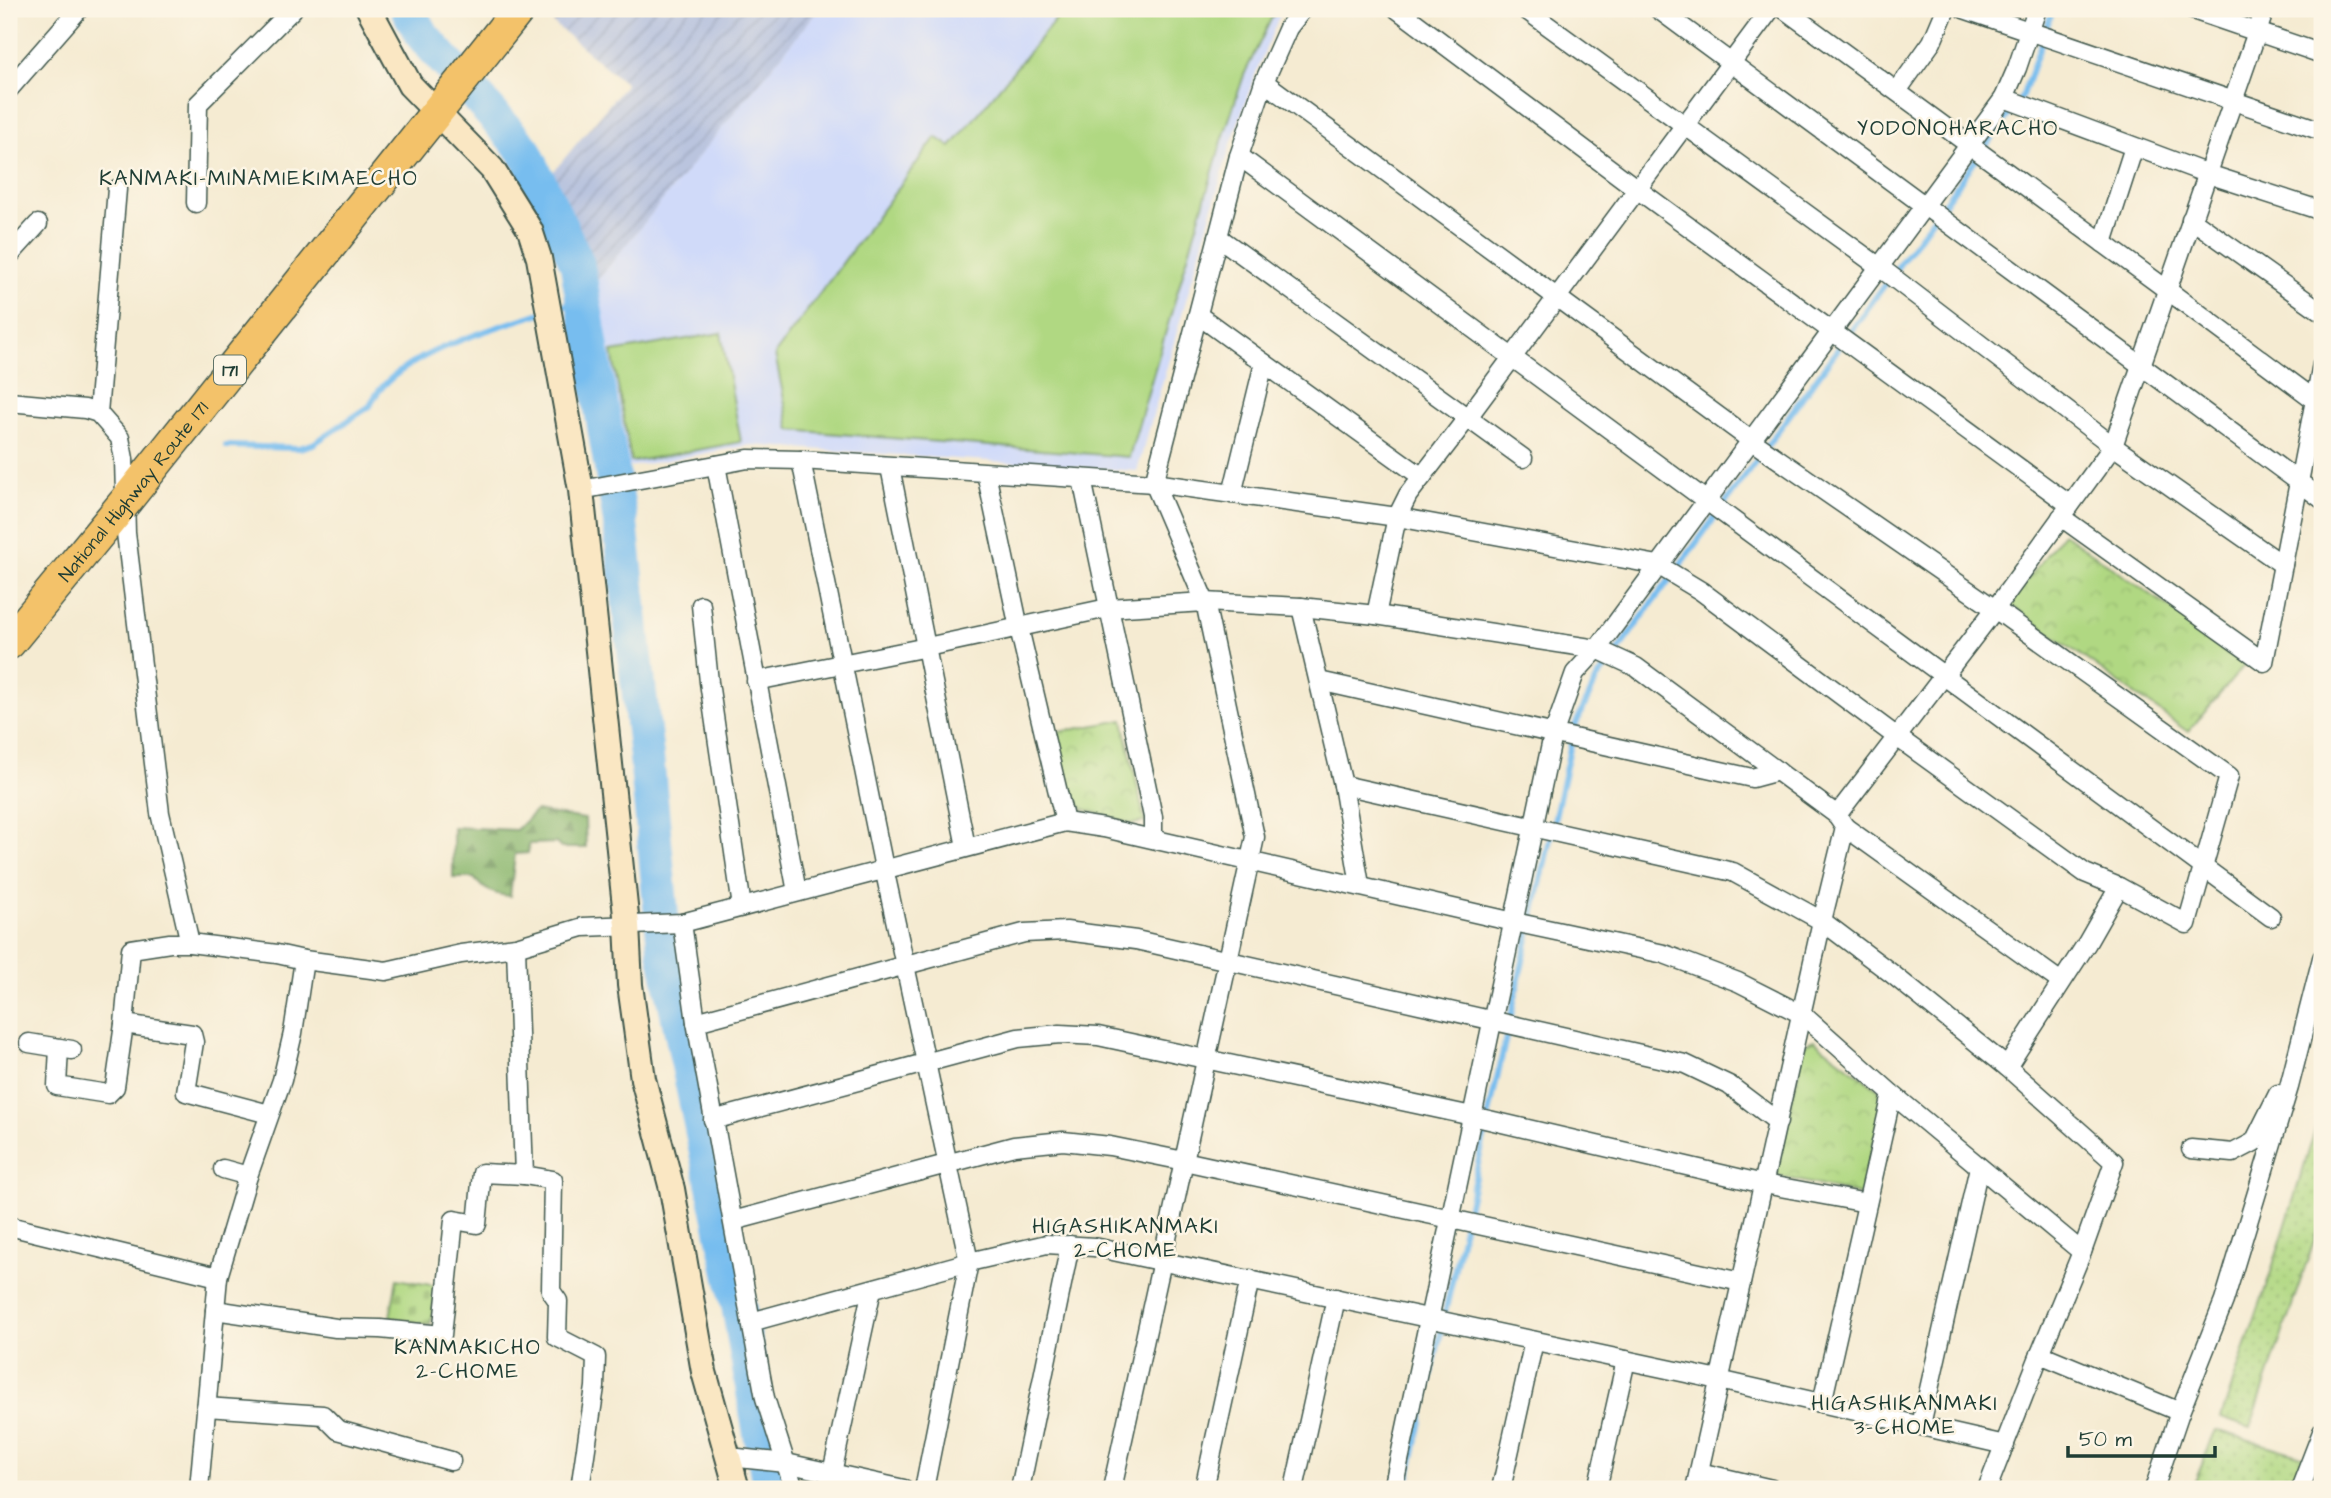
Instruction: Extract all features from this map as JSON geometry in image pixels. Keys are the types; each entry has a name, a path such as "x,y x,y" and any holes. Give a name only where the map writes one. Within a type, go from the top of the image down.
{"highway":[{"name":"National Highway Route 171","path":"9,643 519,9"}],"street":[{"path":"9,89 79,9"},
{"path":"196,203 198,104 293,9"},
{"path":"369,9 410,85 442,104 492,169 530,230 540,258 589,489 630,985 643,1079 671,1189 704,1372 737,1489"},
{"path":"1112,1489 1255,837 1205,602 1154,483 1239,156 1264,82 1288,28 1303,9"},
{"path":"1397,9 1637,190 1831,330 2264,662 2322,364"},
{"path":"1525,9 1878,266 2113,446 2283,565"},
{"path":"1658,9 2322,499"},
{"path":"1376,615 1397,517 1408,495 1771,9"},
{"path":"1784,9 2315,400"},
{"path":"1896,91 1932,42 1946,9"},
{"path":"1964,9 2322,131"},
{"path":"1393,1489 1553,735 1575,673 1597,649 2004,98 2037,9"},
{"path":"2190,9 2322,54"},
{"path":"1772,1489 1697,1481 1803,1015 1841,821 1897,737 1995,609 2113,446 2265,9"},
{"path":"589,489 748,459 801,460 1154,483 1397,517 1658,565 1701,591 2085,873 2119,887 2187,924 2229,776 1995,609 1752,441 1264,82"},
{"path":"2004,98 2208,174 2322,211"},
{"path":"2103,243 2134,147"},
{"path":"1239,156 2271,917"},
{"path":"103,418 117,189"},
{"path":"2191,219 2322,312"},
{"path":"9,256 38,224"},
{"path":"1218,237 1523,458"},
{"path":"1198,315 1422,477"},
{"path":"1232,494 1265,363"},
{"path":"9,402 85,409 103,418 120,438 124,459 126,533 160,813 190,943"},
{"path":"801,460 884,868 969,1262 924,1489"},
{"path":"716,466 797,892"},
{"path":"890,467 966,847"},
{"path":"986,473 1065,822"},
{"path":"1082,479 1153,817 1153,838"},
{"path":"757,681 1108,608 1205,602 1301,607 1376,615 1597,649 1636,667 2061,982"},
{"path":"701,606 709,682 742,907"},
{"path":"1301,607 1343,785 1360,885"},
{"path":"1319,681 1752,778 1778,771"},
{"path":"1343,785 1733,872 1822,921 1891,973 2007,1067 2114,1162 2082,1252 1987,1489"},
{"path":"29,1043 66,1049 57,1086 108,1094 115,1087 131,949 190,943 386,971 461,954 516,947 583,927 682,923 1065,822 1153,838 1664,954 1738,982 1803,1015 1892,1094 2082,1252"},
{"path":"2007,1067 2087,943 2119,887"},
{"path":"682,923 713,1120 765,1398 794,1489"},
{"path":"696,1022 1024,933 1066,930 1136,940 1685,1064 1729,1085 1778,1122"},
{"path":"516,947 524,1175"},
{"path":"2154,1489 2180,1412 2224,1301 2289,1087 2322,958"},
{"path":"199,1489 218,1277 248,1176 282,1080 293,1032 304,960"},
{"path":"124,1024 192,1034 194,1042 186,1092 269,1114"},
{"path":"713,1120 1018,1038 1060,1034 1098,1036 1472,1116 1764,1184 1867,1203"},
{"path":"2191,1149 2233,1153 2255,1142 2278,1093 2289,1087"},
{"path":"1822,1403 1892,1094"},
{"path":"733,1221 1014,1146 1063,1141 1110,1146 1184,1161 1741,1282"},
{"path":"1920,1425 1979,1167"},
{"path":"223,1169 248,1176"},
{"path":"215,1310 336,1328 442,1335 454,1220 477,1224 482,1173 554,1180 551,1291 558,1301 557,1337 596,1357 595,1387 580,1489"},
{"path":"9,1226 218,1277"},
{"path":"751,1322 969,1262 1047,1244 1094,1247 1719,1380 2005,1445"},
{"path":"1020,1489 1070,1245"},
{"path":"1204,1489 1250,1279"},
{"path":"832,1473 872,1289"},
{"path":"1294,1489 1336,1298"},
{"path":"1501,1489 1534,1341"},
{"path":"2040,1354 2180,1412"},
{"path":"1597,1489 1626,1360"},
{"path":"206,1407 323,1415 338,1430 451,1461"},
{"path":"2300,1489 2322,1433"},
{"path":"729,1457 786,1463 904,1489"}],"shaded area":[{"path":"562,9 819,9 589,290 577,233 549,177 626,84 553,23"},
{"path":"819,9 1286,9 1278,19 1256,72 1230,147 1137,471 751,445 628,467 589,290"}],"green space":[{"path":"1064,9 1276,9 1244,75 1220,147 1129,457 790,430 775,354 936,137 951,147"},
{"path":"721,333 741,442 631,462 612,352"},
{"path":"2063,533 2247,662 2188,732 2009,604"},
{"path":"1123,720 1145,822 1132,824 1084,809 1068,794 1053,733"},
{"path":"535,811 585,819 586,848 561,848 556,843 529,844 528,853 515,854 510,896 490,891 474,878 453,878 453,827 516,830"},
{"path":"1814,1040 1882,1092 1883,1102 1862,1195 1774,1175 1805,1044"},
{"path":"2322,1108 2322,1218 2250,1428 2221,1418 2273,1266"},
{"path":"397,1279 437,1286 430,1325 390,1317"},
{"path":"2216,1430 2305,1457 2293,1489 2192,1489"}],"waterway":[{"path":"408,9 423,36 524,150 577,263 620,519 665,953 739,1308 770,1489"},
{"path":"1406,1489 1575,726 1597,679 2023,95 2053,9"},
{"path":"554,309 583,299"},
{"path":"226,446 299,448 313,444 370,406 381,388 421,358 473,335 544,312"}],"railway":[{"path":"9,15 14,9"}],"district":[{"name":"YODONOHARACHO","path":"1958,128"},
{"name":"KANMAKI-MINAMIEKIMAECHO","path":"259,178"},
{"name":"HIGASHIKANMAKI 2-CHOME","path":"1126,1238"},
{"name":"KANMAKICHO 2-CHOME","path":"468,1359"},
{"name":"HIGASHIKANMAKI 3-CHOME","path":"1905,1415"}]}
